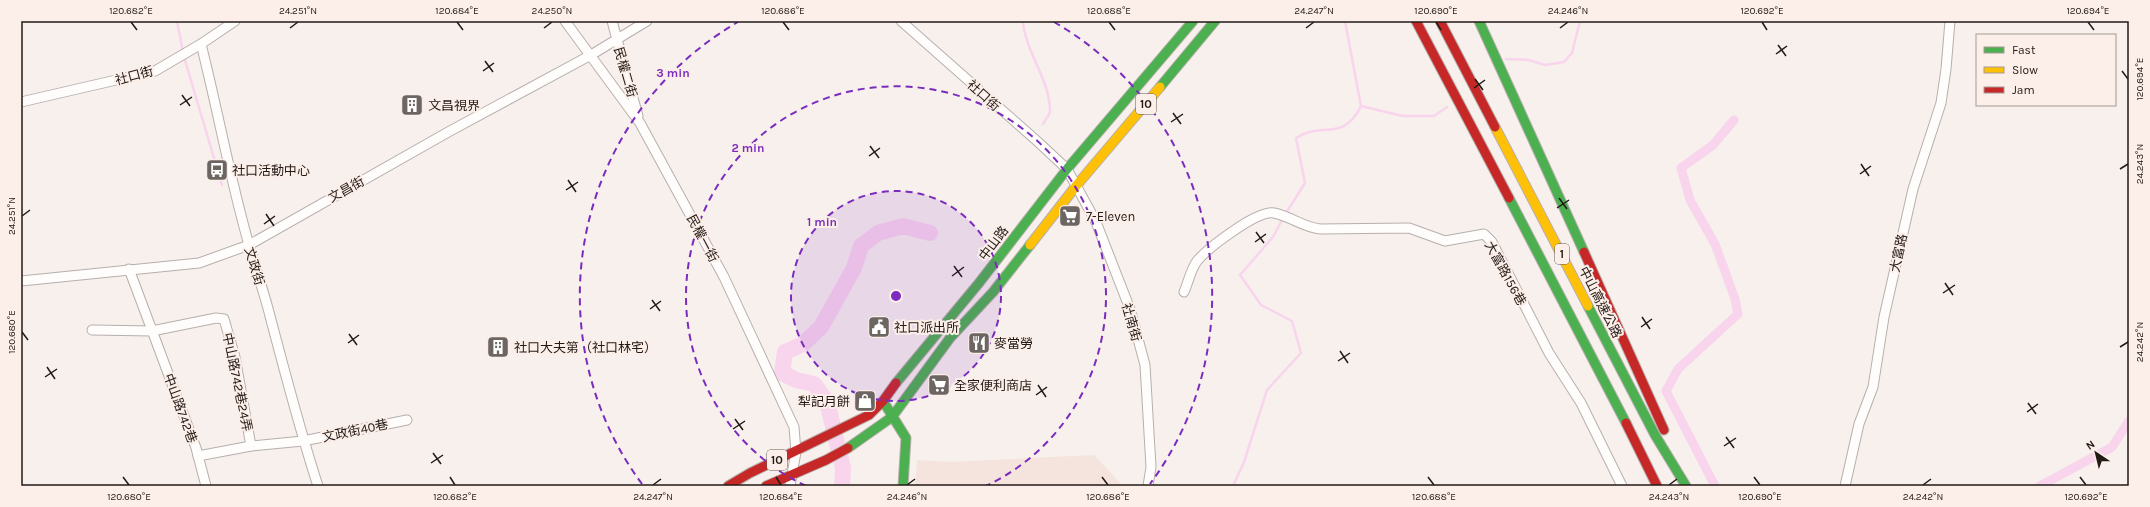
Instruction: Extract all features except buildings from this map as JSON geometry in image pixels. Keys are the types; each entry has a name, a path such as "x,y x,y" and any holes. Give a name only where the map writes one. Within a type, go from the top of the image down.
{"main road":[{"name":"中山路","path":"728,486 750,473 796,452 868,415 883,401 909,365 979,283 1067,169 1193,21"},
{"name":"10","path":"766,486 838,453 865,437 892,417 950,338 993,292 1076,186 1215,21"},
{"name":"1","path":"1416,21 1591,353 1657,486"},
{"name":"中山高速公路","path":"1440,21 1655,435 1686,485"},
{"path":"1471,21 1502,73"},
{"path":"1479,21 1563,203 1686,485"},
{"path":"883,401 906,438 906,459 903,486"}],"street":[{"name":"社口街","path":"21,102 155,71 201,44 235,21"},
{"name":"民權一街","path":"565,21 640,123 724,277 794,427 796,452 790,486"},
{"name":"民權二街","path":"612,21 640,123"},
{"name":"文昌街","path":"21,281 199,263 249,244 444,134 591,55 647,21"},
{"name":"社口街","path":"901,21 1067,169"},
{"name":"大富路","path":"1845,486 1859,424 1872,387 1884,318 1913,189 1941,103 1946,69 1950,21"},
{"name":"文政街","path":"201,44 219,113 229,165 249,244 269,312 303,441 318,486"},
{"name":"社南街","path":"1067,169 1096,222 1116,271 1130,309 1145,365 1151,467 1148,486"},
{"name":"大富路156巷","path":"1184,292 1196,262 1214,245 1262,214 1273,213 1306,227 1320,229 1409,228 1445,240 1484,234 1492,242 1549,353 1581,403 1622,486"},
{"name":"中山路742巷","path":"129,269 198,456 206,486"},
{"name":"中山路742巷24弄","path":"152,331 216,318 224,319 234,357 251,446"},
{"path":"92,330 152,331"},
{"name":"文政街40巷","path":"198,456 251,446 303,441 407,420"}],"shaded area":[{"path":"1094,455 1123,486 915,486 917,460 951,462"}],"waterway":[{"path":"177,21 183,52"},
{"path":"1023,21 1028,44 1042,77 1049,99 1050,113 1043,124"},
{"path":"1286,213 1305,183 1296,138 1305,133 1339,128 1347,124 1354,117 1361,106 1345,21"},
{"path":"1506,59 1529,60 1545,65 1564,62 1572,53 1580,21"},
{"path":"184,57 222,185"},
{"path":"1361,106 1403,116 1434,116 1447,107"},
{"path":"1715,486 1666,391 1678,369 1738,314 1735,299 1715,244 1690,200 1681,168 1713,145 1734,120"},
{"path":"1233,486 1244,462 1267,390 1301,353 1292,321 1261,305 1240,275 1273,237 1283,218"},
{"path":"842,486 843,468 827,402 814,384 796,380 782,373 785,352 803,344 821,327 854,268 861,246 878,233 903,226 930,233"},
{"path":"2040,486 2112,447 2129,421"}],"traffic: fast":[{"path":"896,383 979,283 1067,169 1193,21"},
{"path":"1160,87 1215,21"},
{"path":"1479,21 1584,252"},
{"path":"1509,198 1626,423"},
{"path":"848,448 892,417 950,338 993,292 1030,245"},
{"path":"1588,306 1655,435 1686,486"},
{"path":"883,401 906,438 903,486"}],"traffic: slow":[{"path":"1030,245 1076,186 1160,87"},
{"path":"1495,127 1588,306"}],"traffic: jam":[{"path":"1416,21 1509,198"},
{"path":"1440,21 1495,127"},
{"path":"1584,252 1664,430"},
{"path":"728,486 750,473 869,415 883,401 896,383"},
{"path":"1626,423 1657,486"},
{"path":"766,486 826,460 848,448"}],"place":[{"name":"文昌視界","path":"412,105"},
{"name":"社口活動中心","path":"217,170"},
{"name":"7-Eleven","path":"1070,216"},
{"name":"社口派出所","path":"879,327"},
{"name":"麥當勞","path":"979,343"},
{"name":"社口大夫第（社口林宅）","path":"498,347"},
{"name":"全家便利商店","path":"939,385"},
{"name":"犁記月餅","path":"865,401"}]}
